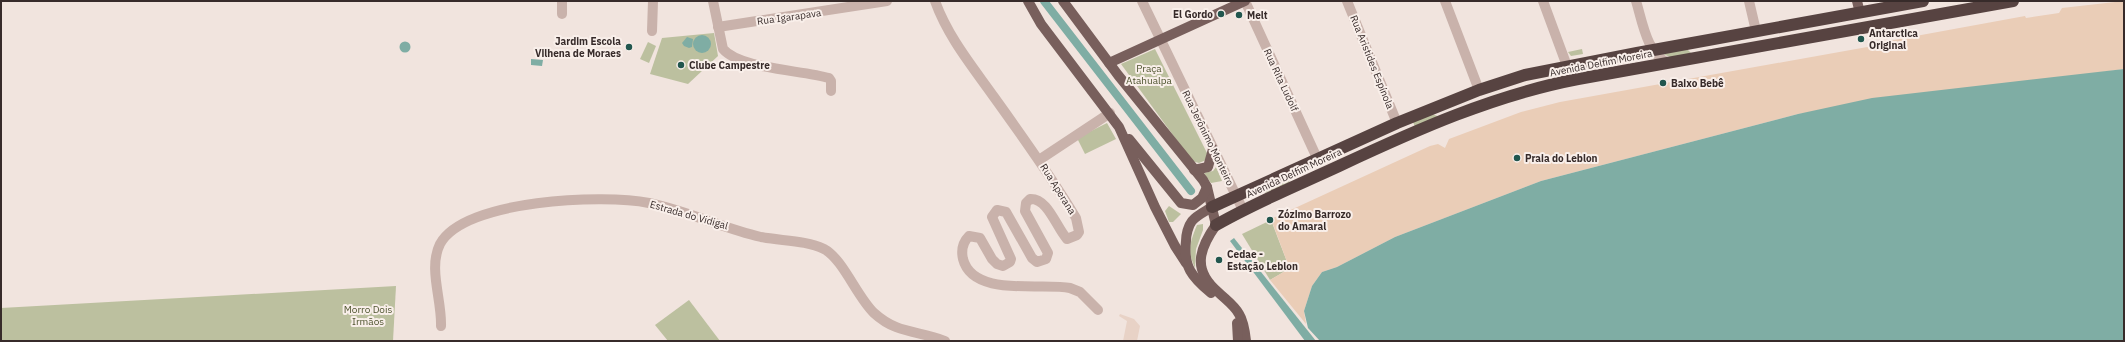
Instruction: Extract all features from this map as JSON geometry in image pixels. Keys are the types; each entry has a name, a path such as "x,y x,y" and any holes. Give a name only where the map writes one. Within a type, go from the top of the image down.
{"highway":[{"name":"Avenida Delfim Moreira","path":"1212,206 1397,123 1479,90 1524,75 1756,31 1858,7 1923,1"},
{"name":"Avenida Delfim Moreira","path":"1216,225 1243,210 1385,144 1483,104 1550,85 2013,1"},
{"path":"1790,41 1799,32 1856,21 1858,7"}],"main road":[{"path":"1028,1 1041,24 1110,113 1119,127 1181,203 1193,205 1202,198 1207,188"},
{"path":"1063,1 1109,63 1207,188 1216,225 1202,248 1200,262 1203,276 1239,314 1244,326 1246,341"},
{"path":"1109,63 1245,1"},
{"path":"1119,127 1155,207 1173,242 1193,276 1229,310 1238,326 1238,341"},
{"path":"1194,170 1208,167 1213,148"},
{"name":"Avenida Delfim Moreira","path":"1186,263 1186,237 1191,222 1212,206"}],"street":[{"path":"562,1 562,14"},
{"path":"652,31 653,1"},
{"path":"713,1 724,49 728,55 750,63 829,78 831,81 831,91"},
{"name":"Rua Igarapava","path":"718,27 887,1"},
{"name":"Rua Aperana","path":"935,1 941,17 960,50 1040,160 1076,218 1078,232 1077,235 1067,239 1045,206 1039,200 1030,200 1026,203 1025,211 1046,247 1048,253 1046,259 1037,262 1032,258 1006,212 1001,209 994,212 992,217 1011,259 1010,262 1003,266 997,264 980,238 974,236 969,236 965,240 962,248 964,262 974,274 992,283 1023,287 1062,286 1070,288 1080,292 1098,310"},
{"name":"Rua Jerônimo Monteiro","path":"1142,1 1243,210"},
{"name":"Rua Rita Ludolf","path":"1245,1 1317,158"},
{"name":"Rua Aristides Espínola","path":"1347,1 1397,123"},
{"path":"1445,1 1479,90"},
{"path":"1543,1 1567,66"},
{"path":"1636,1 1653,50 1659,58 1669,63"},
{"path":"1749,1 1756,31"},
{"path":"1040,160 1110,113"},
{"name":"Estrada do Vidigal","path":"441,326 435,257 441,242 454,230 469,220 515,206 589,199 648,203 760,237 820,247 834,257 874,312 889,324 904,331 945,341"}],"green space":[{"name":"Clube Campestre","path":"714,33 718,56 688,84 650,74 662,38"},
{"path":"648,42 656,46 649,63 640,59"},
{"name":"Praça Atahualpa","path":"1155,49 1207,153 1206,160 1199,163 1192,161 1121,64"},
{"path":"1582,49 1583,54 1571,56 1568,52"},
{"path":"1687,49 1692,54 1670,57 1663,54"},
{"path":"1432,114 1440,117 1415,127 1413,122"},
{"path":"1107,123 1116,139 1085,154 1077,138"},
{"path":"1216,167 1222,181 1211,183 1204,173 1213,171"},
{"path":"1284,179 1290,182 1265,193 1264,190 1254,194 1254,198 1252,194"},
{"path":"1169,206 1181,214 1173,222 1169,222 1165,211"},
{"path":"1271,220 1289,267 1287,270 1270,280 1242,234"},
{"path":"1203,224 1203,230 1196,249 1195,268 1191,256 1190,246 1197,225"},
{"name":"Morro Dois Irmãos","path":"396,286 393,341 1,341 1,308"},
{"path":"689,300 720,341 668,341 655,325"}],"sand":[{"name":"Praia do Leblon","path":"2124,1 2124,69 1798,114 1541,181 1395,237 1337,267 1322,272 1312,286 1304,311 1306,324 1270,280 1287,270 1289,267 1271,219 1430,146 1438,144 1445,148 1449,139 1521,112 1560,102 1884,44 1883,42 2025,16 2026,18 2059,13 2062,8"}],"shaded area":[{"path":"1120,314 1134,319 1140,326 1137,341 1123,341 1127,321 1119,316"}],"water":[{"path":"702,35 708,38 711,44 708,50 702,53 696,50 693,44 696,38"},
{"path":"687,37 693,39 692,47 689,48 684,46 682,43"},
{"path":"403,42 407,42 409,43 409,51 403,52 400,49 400,45"},
{"path":"531,59 543,60 542,66 531,65"},
{"path":"2124,69 2124,341 1320,341 1308,328 1304,311 1312,286 1322,272 1337,267 1395,237 1541,181 1798,114 1872,98"},
{"path":"1234,238 1316,341 1305,341 1230,241"}],"waterway":[{"path":"1044,1 1191,191"}],"place":[{"name":"El Gordo","path":"1221,14"},
{"name":"Melt","path":"1239,15"},
{"name":"Antarctica Original","path":"1861,39"},
{"name":"Jardim Escola Vilhena de Moraes","path":"629,47"},
{"name":"Clube Campestre","path":"681,65"},
{"name":"Baixo Bebê","path":"1663,83"},
{"name":"Praia do Leblon","path":"1517,158"},
{"name":"Zózimo Barrozo do Amaral","path":"1270,220"},
{"name":"Cedae - Estação Leblon","path":"1219,260"}]}
